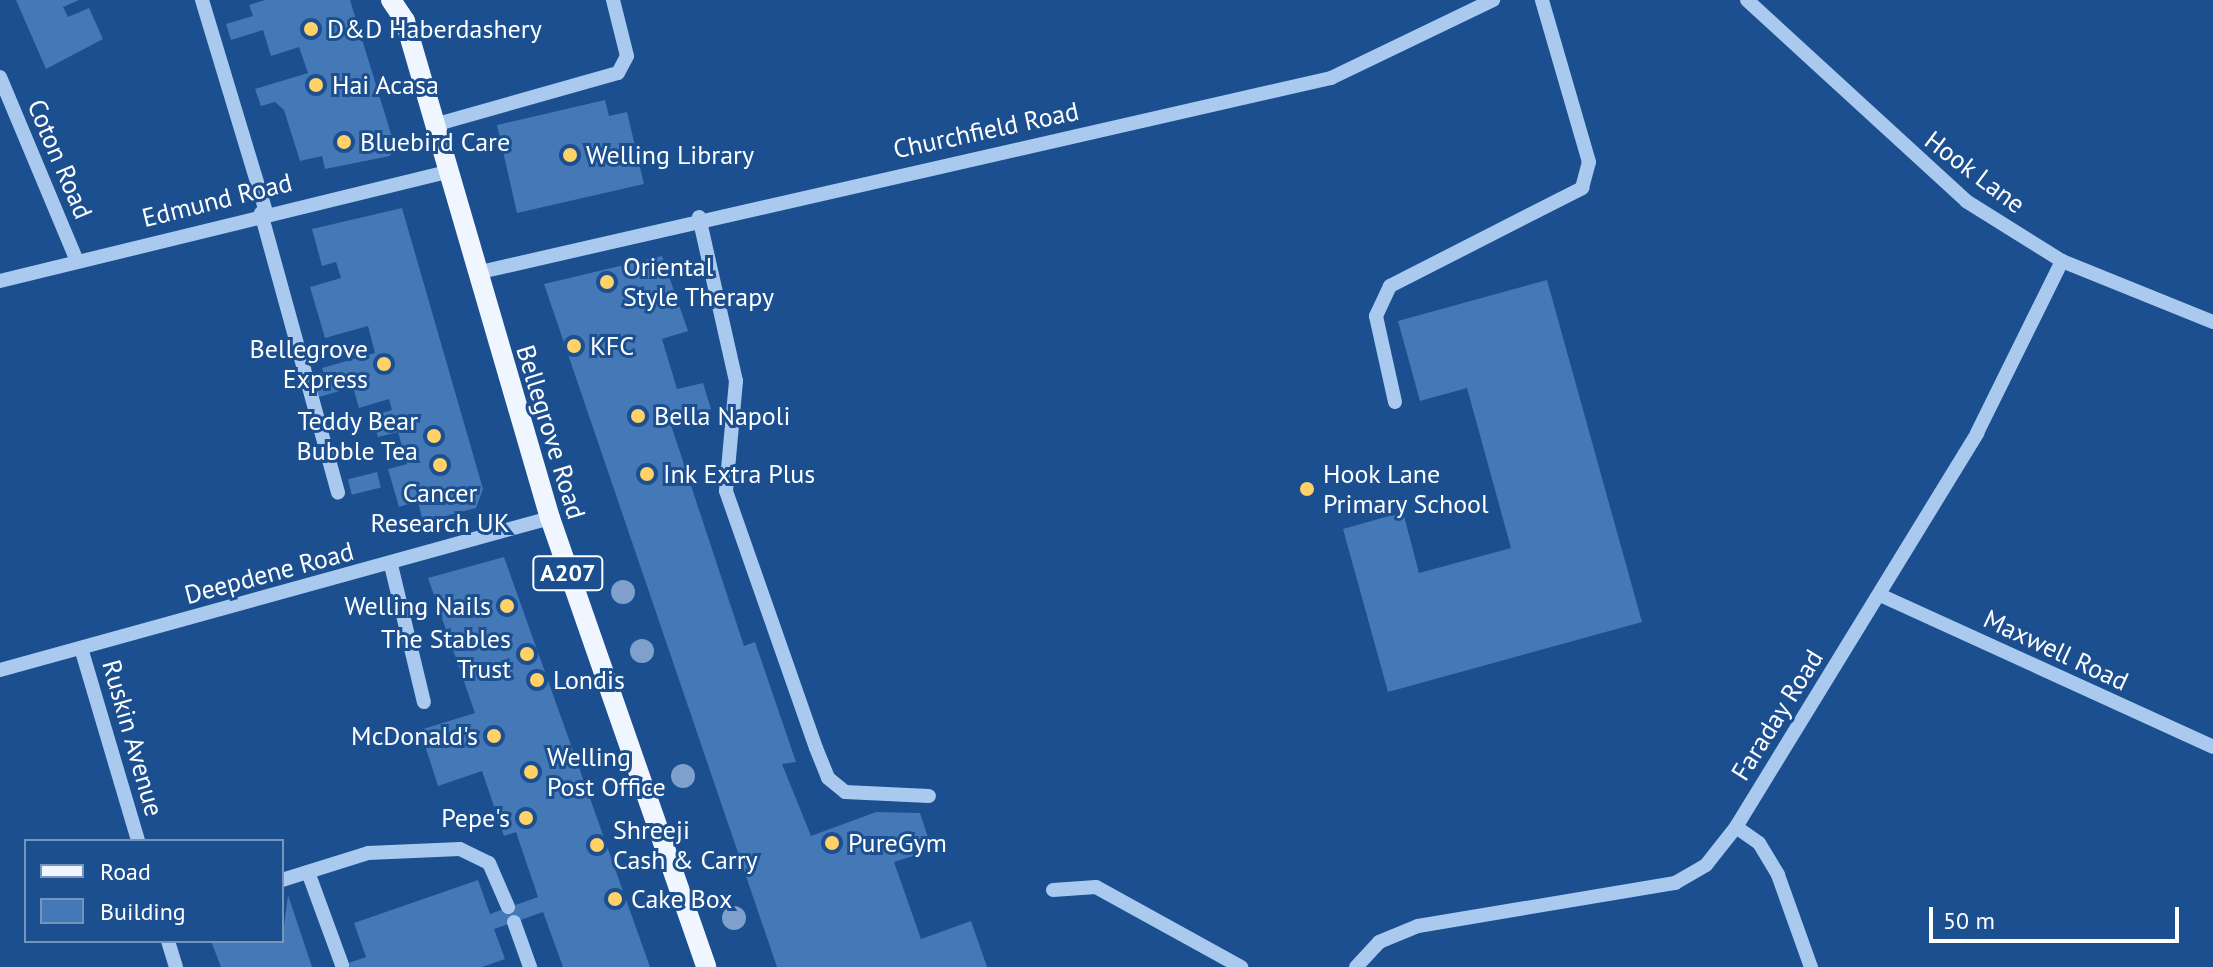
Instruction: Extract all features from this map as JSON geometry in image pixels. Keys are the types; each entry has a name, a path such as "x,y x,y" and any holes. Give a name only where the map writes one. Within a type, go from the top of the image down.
{"main road":[{"name":"Bellegrove Road","path":"391,0 405,21 476,273 550,518 706,967"},
{"name":"A207","path":"405,21 409,0"}],"street":[{"path":"202,0 338,493"},
{"path":"434,125 618,73 627,56 613,0"},
{"name":"Churchfield Road","path":"476,273 699,217 1331,78 1493,0"},
{"path":"1395,402 1376,316 1390,286 1582,188 1589,162 1542,0"},
{"name":"Hook Lane","path":"1747,0 1966,201 2062,261 2213,322"},
{"name":"Coton Road","path":"0,77 76,259"},
{"name":"Edmund Road","path":"0,281 263,213 448,172"},
{"path":"699,217 736,381 726,491 816,748 828,778 845,792 929,796"},
{"name":"Faraday Road","path":"1356,967 1379,942 1418,926 1675,883 1706,865 1736,827 1880,595 2017,361 2062,261"},
{"name":"Deepdene Road","path":"0,670 391,565 550,518"},
{"path":"391,565 424,702"},
{"name":"Maxwell Road","path":"1880,595 2213,747"},
{"name":"Ruskin Avenue","path":"81,648 137,839"},
{"path":"1736,827 1759,843 1778,875 1811,967"},
{"path":"284,879 381,850 460,849 489,863 508,907"},
{"path":"308,872 342,965"},
{"path":"1053,890 1096,887 1241,967"},
{"path":"514,922 530,967"},
{"path":"169,943 176,967"}],"building":[{"path":"16,0 79,0 63,7 68,17 89,8 103,39 46,69"},
{"path":"265,0 350,0 395,147 390,156 325,169 322,156 300,161 284,110 275,102 261,106 255,89 308,73 299,47 271,56 263,30 231,40 226,24 253,16 249,5"},
{"name":"Welling Library","path":"605,100 609,116 627,112 644,184 517,213 497,125"},
{"path":"402,208 483,489 476,508 423,522 418,501 399,507 388,469 407,464 398,432 378,437 372,416 392,410 389,399 359,408 353,387 319,397 316,386 327,382 322,368 375,353 368,326 325,338 310,287 341,278 336,262 322,266 312,229"},
{"path":"662,256 688,331 662,339 677,389 703,383 711,409 670,422 744,646 755,642 796,762 782,764 811,836 876,812 920,813 932,850 894,862 921,939 971,921 987,967 777,967 544,284"},
{"path":"1547,280 1642,622 1388,692 1343,529 1403,512 1419,573 1511,548 1467,388 1420,401 1398,321"},
{"path":"377,472 381,488 352,495 348,479"},
{"path":"504,557 650,967 563,967 543,912 494,929 505,959 482,967 337,967 366,957 354,923 478,880 490,914 538,897 516,832 504,836 482,771 438,786 420,730 475,713 428,578"},
{"path":"288,895 312,967 221,967 212,943 284,943"}],"place":[{"name":"D&D Haberdashery","path":"311,29"},
{"name":"Hai Acasa","path":"316,85"},
{"name":"Bluebird Care","path":"344,142"},
{"name":"Welling Library","path":"570,155"},
{"name":"Oriental Style Therapy","path":"607,282"},
{"name":"KFC","path":"574,346"},
{"name":"Bellegrove Express","path":"384,364"},
{"name":"Bella Napoli","path":"638,416"},
{"name":"Teddy Bear Bubble Tea","path":"434,436"},
{"name":"Cancer Research UK","path":"440,465"},
{"name":"Ink Extra Plus","path":"647,474"},
{"name":"Hook Lane Primary School","path":"1307,489"},
{"name":"Welling Nails","path":"507,606"},
{"name":"The Stables Trust","path":"527,654"},
{"name":"Londis","path":"537,680"},
{"name":"McDonald's","path":"494,736"},
{"name":"Welling Post Office","path":"531,772"},
{"name":"Pepe's","path":"526,818"},
{"name":"PureGym","path":"832,843"},
{"name":"Shreeji Cash & Carry","path":"597,845"},
{"name":"Cake Box","path":"615,899"}]}
